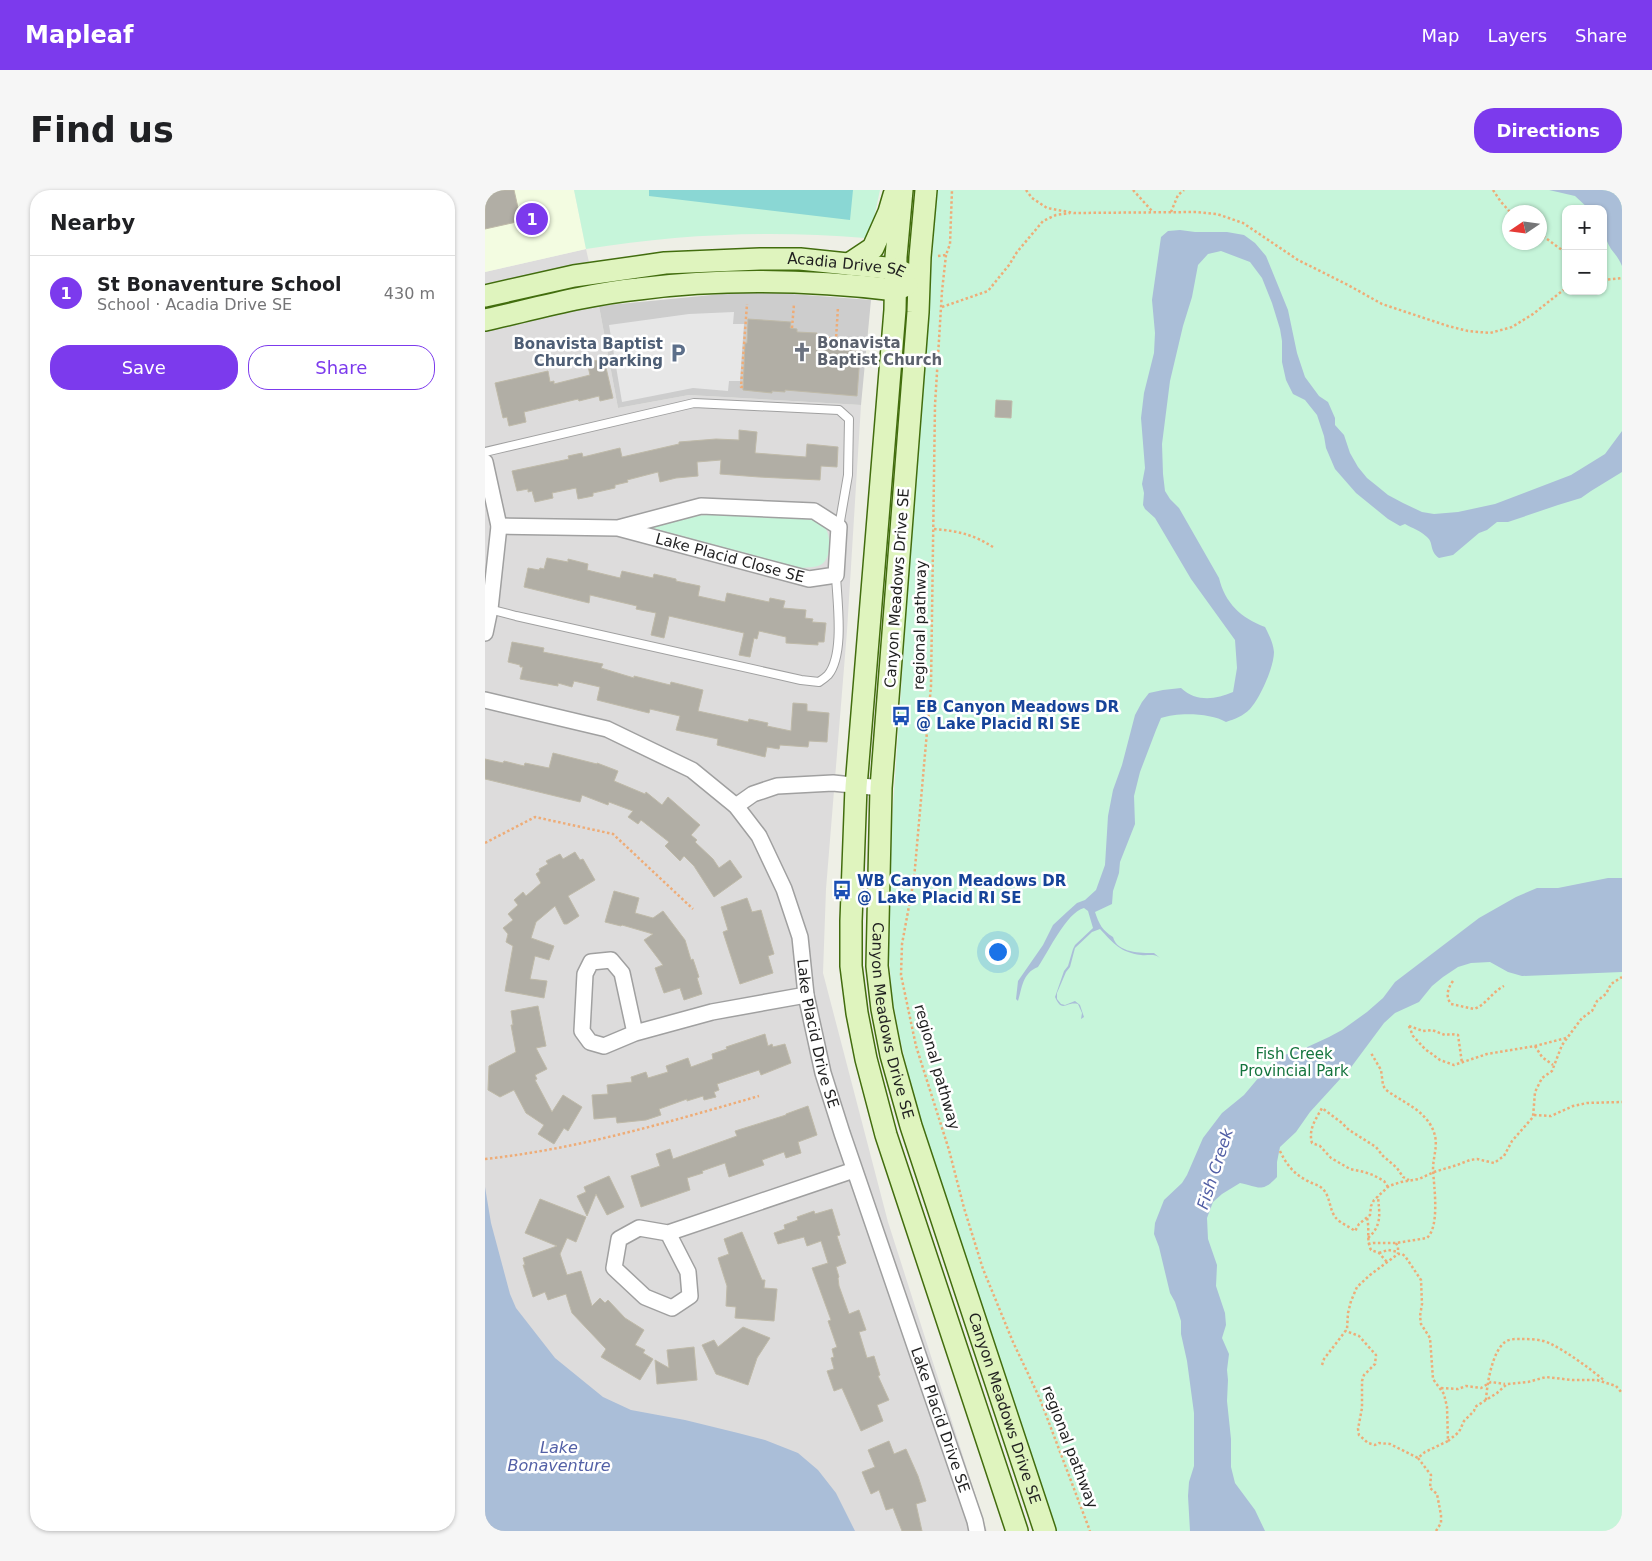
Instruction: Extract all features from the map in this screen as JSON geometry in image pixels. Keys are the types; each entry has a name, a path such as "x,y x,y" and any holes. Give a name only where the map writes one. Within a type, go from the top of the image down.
{"main road":[{"path":"849,264 873,248 889,212 895,190"},
{"name":"Canyon Meadows Drive SE","path":"902,190 856,787 851,966 857,1013 866,1059 885,1135 1017,1531"},
{"name":"Canyon Meadows Drive SE","path":"926,190 881,788 877,966 882,1010 891,1055 911,1126 1045,1531"},
{"name":"Acadia Drive SE","path":"485,296 574,276 665,262 792,259 849,264 896,280"},
{"name":"Acadia Drive SE","path":"485,320 636,289 686,284 919,280"}],"street":[{"path":"485,462 499,526 485,633"},
{"name":"Lake Placid Close SE","path":"618,528 701,506 814,511 839,527"},
{"name":"Lake Placid Close SE","path":"499,526 618,528 809,579 836,575"},
{"path":"836,575 839,527"},
{"name":"Lake Placid Drive SE","path":"485,700 607,729 692,770 736,806 759,836 784,889 800,937 806,995 823,1073 854,1170 977,1531"},
{"path":"736,806 753,794 777,786 833,783 856,787 881,788"},
{"path":"635,1033 623,973 611,960 591,962 585,974 582,1031 590,1042 604,1046 635,1033 713,1012 806,995"},
{"path":"669,1232 689,1272 690,1296 671,1308 645,1297 614,1268 619,1239 639,1228 669,1232 854,1170"}],"lane":[{"path":"485,452 694,403 839,410 849,419 848,474 839,527"},
{"path":"487,608 801,680 819,682 829,674 837,656 839,639 836,575"}],"path":[{"name":"regional pathway","path":"952,190 950,244 946,255 941,307 935,405 931,686 914,878 902,944 901,962 904,992 916,1046 981,1261 996,1301 1040,1399 1090,1531"},
{"path":"1026,190 1032,198 1047,208 1074,213"},
{"path":"1133,190 1153,212"},
{"path":"1171,212 1178,195 1184,190"},
{"path":"1493,190 1504,205"},
{"path":"941,307 988,291 1043,221 1056,215 1074,213 1197,212 1217,214 1230,218 1257,232 1298,260 1382,304 1468,331 1490,333 1512,327 1533,314 1562,291"},
{"path":"1547,239 1562,250"},
{"path":"931,256 946,255"},
{"path":"1607,280 1622,278"},
{"path":"743,387 741,387 747,304"},
{"path":"793,328 794,304"},
{"path":"832,342 834,338 836,339 838,307"},
{"path":"823,339 834,338"},
{"path":"934,529 961,532 977,537 993,547"},
{"path":"485,843 535,817 613,834 693,909"},
{"path":"1280,1152 1286,1163 1295,1172 1323,1189 1330,1200 1336,1219 1355,1231 1359,1224 1370,1216 1372,1204 1378,1196 1398,1183 1419,1179 1470,1160 1477,1159 1492,1163 1499,1160 1534,1115 1535,1092 1539,1082 1552,1071 1562,1045 1582,1018 1592,1011 1597,1001 1606,994 1611,984 1622,977"},
{"path":"1453,981 1449,988 1448,1000 1451,1004 1474,1009 1479,1008 1491,995 1504,986"},
{"path":"1462,1063 1459,1035 1445,1035 1432,1030 1423,1031 1409,1026 1413,1036 1433,1055 1454,1065 1462,1063 1487,1054 1568,1038"},
{"path":"1535,1046 1542,1057 1553,1066"},
{"path":"1369,1244 1396,1243 1423,1239 1430,1236 1435,1215 1434,1172 1436,1146 1433,1130 1429,1123 1417,1110 1385,1089 1381,1070 1371,1053"},
{"path":"485,1159 588,1142 641,1130 759,1096"},
{"path":"1534,1115 1551,1116 1573,1106 1587,1103 1622,1102"},
{"path":"1388,1188 1384,1181 1373,1175 1350,1169 1331,1158 1320,1146 1312,1143 1313,1124 1323,1108 1349,1130 1376,1147 1397,1168 1402,1176 1409,1181"},
{"path":"1398,1183 1402,1176"},
{"path":"1368,1238 1375,1230 1380,1218 1378,1196"},
{"path":"1367,1218 1371,1250 1379,1252 1388,1250 1405,1256 1421,1280 1421,1324 1430,1338 1433,1379 1444,1394 1447,1407 1448,1441"},
{"path":"1396,1243 1398,1253"},
{"path":"1379,1252 1387,1262"},
{"path":"1322,1365 1324,1359 1346,1331 1351,1301 1357,1287 1398,1253"},
{"path":"1346,1331 1359,1336 1376,1355 1375,1364 1364,1375 1362,1381 1359,1435 1363,1440 1372,1445 1389,1444 1418,1458 1431,1475 1431,1488 1437,1494 1441,1521 1436,1531"},
{"path":"1486,1400 1487,1386 1493,1364 1504,1343 1511,1340 1533,1339 1550,1344 1606,1382"},
{"path":"1441,1388 1458,1389 1466,1386 1476,1388 1487,1386 1491,1382 1507,1384 1528,1382 1546,1377 1597,1380 1616,1386 1622,1393"},
{"path":"1418,1458 1425,1452 1448,1441 1459,1432 1464,1421 1474,1411 1475,1407 1507,1384"}],"shaded area":[{"path":"485,190 574,190 586,249 485,272"},
{"path":"649,190 853,190 850,220 649,196"},
{"path":"586,249 618,408 689,395 861,405 847,631 826,889 823,973 888,1222 987,1531 485,1531 485,272"},
{"path":"753,291 871,300 861,405 689,395 618,408 599,306"},
{"name":"Bonavista Baptist Church parking","path":"734,312 733,324 744,324 740,381 729,381 728,391 693,388 622,402 609,325 689,314"}],"green space":[{"path":"574,190 880,190 874,218 865,238 795,234 725,235 655,240 586,249"},
{"name":"Fish Creek Provincial Park","path":"937,190 1622,190 1622,1531 1056,1531 938,1176 915,1102 900,1039 892,997 889,957 888,904 891,836"},
{"path":"725,514 818,520 828,533 829,552 822,564 815,567 801,568 649,527 691,516"}],"water":[{"path":"1549,190 1622,190 1622,266 1607,242 1607,205 1585,205 1575,196"},
{"path":"1180,230 1227,232 1244,235 1255,243 1266,256 1288,310 1297,353 1305,377 1319,396 1328,402 1335,418 1335,425 1344,435 1350,453 1358,467 1367,478 1388,495 1403,503 1422,512 1434,514 1458,512 1495,504 1571,475 1605,454 1622,431 1622,472 1581,498 1508,522 1497,522 1487,530 1479,533 1453,555 1439,558 1434,553 1429,539 1425,535 1405,524 1400,526 1388,519 1356,493 1335,469 1326,448 1317,415 1305,400 1293,394 1286,380 1282,362 1280,329 1262,278 1250,262 1221,251 1208,254 1198,265 1192,297 1170,381 1162,444 1165,491 1179,508 1219,578 1225,595 1241,614 1265,627 1271,639 1274,652 1266,682 1258,698 1245,714 1226,722 1194,714 1161,718 1140,772 1134,796 1135,824 1120,862 1112,904 1095,912 1101,926 1113,937 1119,946 1130,951 1154,953 1157,956 1128,952 1114,943 1100,929 1092,932 1075,948 1070,967 1057,993 1057,999 1061,1004 1065,1005 1075,1001 1080,1005 1084,1017 1081,1019 1082,1013 1078,1004 1062,1006 1055,997 1075,945 1093,928 1088,911 1084,908 1077,911 1064,925 1038,967 1026,977 1018,1001 1016,999 1018,981 1043,945 1053,925 1077,903 1085,900 1096,890 1105,865 1108,816 1113,790 1122,765 1135,715 1149,693 1181,688 1199,698 1213,698 1233,692 1237,668 1235,640 1191,579 1155,518 1143,505 1144,493 1142,484 1145,468 1141,418 1144,393 1154,353 1155,333 1152,300 1161,237 1168,231"},
{"name":"Fish Creek","path":"1608,878 1622,878 1622,972 1522,976 1508,972 1490,962 1471,963 1458,967 1432,986 1419,1002 1395,1013 1384,1023 1352,1066 1310,1112 1296,1132 1280,1147 1277,1177 1272,1182 1260,1188 1240,1183 1213,1202 1207,1218 1208,1239 1217,1265 1216,1286 1225,1313 1226,1325 1222,1338 1229,1354 1227,1401 1231,1439 1231,1467 1235,1483 1255,1510 1265,1531 1190,1531 1188,1496 1189,1482 1194,1466 1194,1413 1187,1361 1181,1334 1181,1321 1170,1293 1154,1234 1155,1223 1164,1200 1182,1183 1203,1138 1222,1113 1244,1095 1265,1070 1281,1056 1303,1049 1342,1030 1383,998 1395,982 1479,918 1516,897 1537,888 1558,888"},
{"name":"Lake Bonaventure","path":"485,1187 491,1223 510,1294 516,1308 555,1358 603,1397 631,1410 685,1420 738,1433 765,1440 798,1453 818,1470 836,1493 855,1531 485,1531"}],"building":[{"path":"485,190 514,190 521,221 485,229"},
{"name":"Bonavista Baptist Church","path":"748,319 791,322 790,328 797,329 797,332 817,333 820,339 861,341 857,396 785,390 785,392 772,391 772,393 743,390"},
{"path":"604,359 613,398 600,401 599,396 579,401 578,399 524,412 526,422 509,426 507,417 503,418 495,383 548,371 550,382 554,381 554,384 590,375 587,362"},
{"path":"996,400 1012,401 1011,418 995,417"},
{"path":"739,430 757,432 755,453 806,457 807,444 838,447 837,467 821,466 820,480 720,474 721,460 697,462 698,476 660,482 658,472 627,480 628,482 615,485 615,488 593,493 593,496 578,499 576,488 552,493 553,498 535,502 532,491 528,492 528,489 517,491 512,471 569,459 568,456 582,453 583,457 620,448 622,457 679,444 679,442 716,439 739,440"},
{"path":"547,558 568,562 568,559 588,564 587,570 620,578 622,571 653,578 654,574 676,579 676,581 700,586 698,596 725,602 727,593 769,602 770,598 785,601 783,608 806,610 805,618 813,619 812,622 826,623 824,642 818,642 818,645 786,643 786,637 759,631 757,639 754,638 750,657 739,655 744,633 669,616 664,638 651,635 656,613 636,609 637,606 590,595 589,603 524,587 528,568 544,569"},
{"path":"512,642 544,648 543,652 603,664 601,668 634,678 634,676 670,685 671,682 703,690 698,711 748,722 749,719 768,723 767,726 791,731 793,703 807,704 807,711 829,713 827,742 809,741 808,747 780,745 779,749 767,747 765,757 717,745 718,739 676,730 680,716 650,709 649,713 597,700 600,687 574,681 572,687 558,683 558,686 520,679 523,667 508,662"},
{"path":"553,753 597,763 618,771 614,781 645,794 646,792 662,805 668,797 700,825 691,835 719,868 730,860 742,877 714,897 694,866 684,856 680,861 665,846 669,842 641,820 638,824 628,817 633,811 609,802 608,805 582,795 580,802 485,779 485,759 524,766 525,763 549,768"},
{"path":"575,852 580,860 583,859 595,880 568,896 579,916 564,924 555,906 536,922 531,938 554,946 549,960 535,956 530,979 547,981 544,998 505,991 513,946 506,942 508,934 503,928 513,920 508,914 518,905 514,900 523,892 526,896 541,883 536,874 540,871 539,869 548,864 546,861 560,854 563,859"},
{"path":"614,891 639,898 635,913 653,918 663,911 685,940 699,977 697,978 702,994 684,1000 680,988 664,993 655,968 663,965 644,940 653,934 605,922"},
{"path":"747,898 752,912 761,910 774,954 768,956 773,973 740,984 723,932 728,930 721,907"},
{"path":"538,1006 546,1046 536,1048 547,1069 535,1075 537,1079 535,1080 552,1112 563,1095 582,1107 568,1131 564,1128 554,1144 538,1134 544,1125 526,1113 514,1090 500,1097 488,1090 489,1066 516,1052 511,1025 513,1025 511,1011"},
{"path":"765,1034 768,1046 772,1044 773,1047 785,1044 791,1063 761,1075 759,1070 717,1084 719,1090 714,1092 716,1097 704,1100 703,1096 687,1101 687,1099 659,1109 661,1115 646,1120 617,1123 616,1117 594,1119 592,1095 608,1094 607,1085 632,1082 631,1077 646,1072 648,1078 668,1072 666,1066 688,1058 691,1067 713,1059 712,1054 727,1049 726,1047"},
{"path":"808,1106 817,1135 798,1142 801,1153 786,1158 784,1152 762,1160 764,1165 729,1177 725,1163 687,1178 690,1190 641,1207 631,1176 660,1166 656,1154 670,1149 673,1159 737,1136 735,1131"},
{"path":"609,1176 624,1207 607,1215 596,1194 587,1216 577,1196 586,1192 584,1187"},
{"path":"540,1199 586,1217 576,1242 567,1238 560,1254 567,1275 581,1271 592,1306 600,1298 605,1303 608,1300 625,1318 644,1330 635,1345 645,1350 643,1353 653,1359 640,1380 601,1357 606,1349 572,1313 566,1294 548,1300 545,1292 533,1297 523,1265 525,1265 523,1258 557,1246 525,1233"},
{"path":"832,1209 840,1235 837,1236 846,1263 836,1267 839,1286 849,1314 859,1310 866,1330 859,1332 867,1358 874,1356 880,1375 878,1376 889,1400 877,1405 883,1421 861,1431 842,1388 834,1391 827,1371 834,1369 831,1358 834,1357 832,1349 837,1347 828,1321 831,1320 812,1268 828,1263 821,1241 807,1246 804,1237 778,1244 774,1233 785,1229 784,1225 798,1220 797,1217 814,1211 815,1214"},
{"path":"742,1232 762,1280 765,1280 764,1288 777,1289 774,1321 735,1318 736,1307 726,1306 727,1286 718,1258 729,1254 724,1239"},
{"path":"743,1327 770,1338 757,1358 748,1385 716,1374 702,1345 714,1340 718,1347"},
{"path":"694,1347 697,1380 657,1384 655,1360 669,1368 667,1350"},
{"path":"889,1441 894,1454 906,1449 918,1476 926,1501 916,1504 922,1531 902,1531 893,1508 886,1510 879,1490 871,1494 862,1472 875,1467 868,1450"}],"place":[{"name":"St Bonaventure School","path":"532,219"},
{"name":"Bonavista Baptist Church","path":"802,352"},
{"name":"Bonavista Baptist Church parking","path":"678,353"},
{"name":"EB Canyon Meadows DR @ Lake Placid RI SE","path":"901,716"},
{"name":"WB Canyon Meadows DR @ Lake Placid RI SE","path":"842,890"}]}
